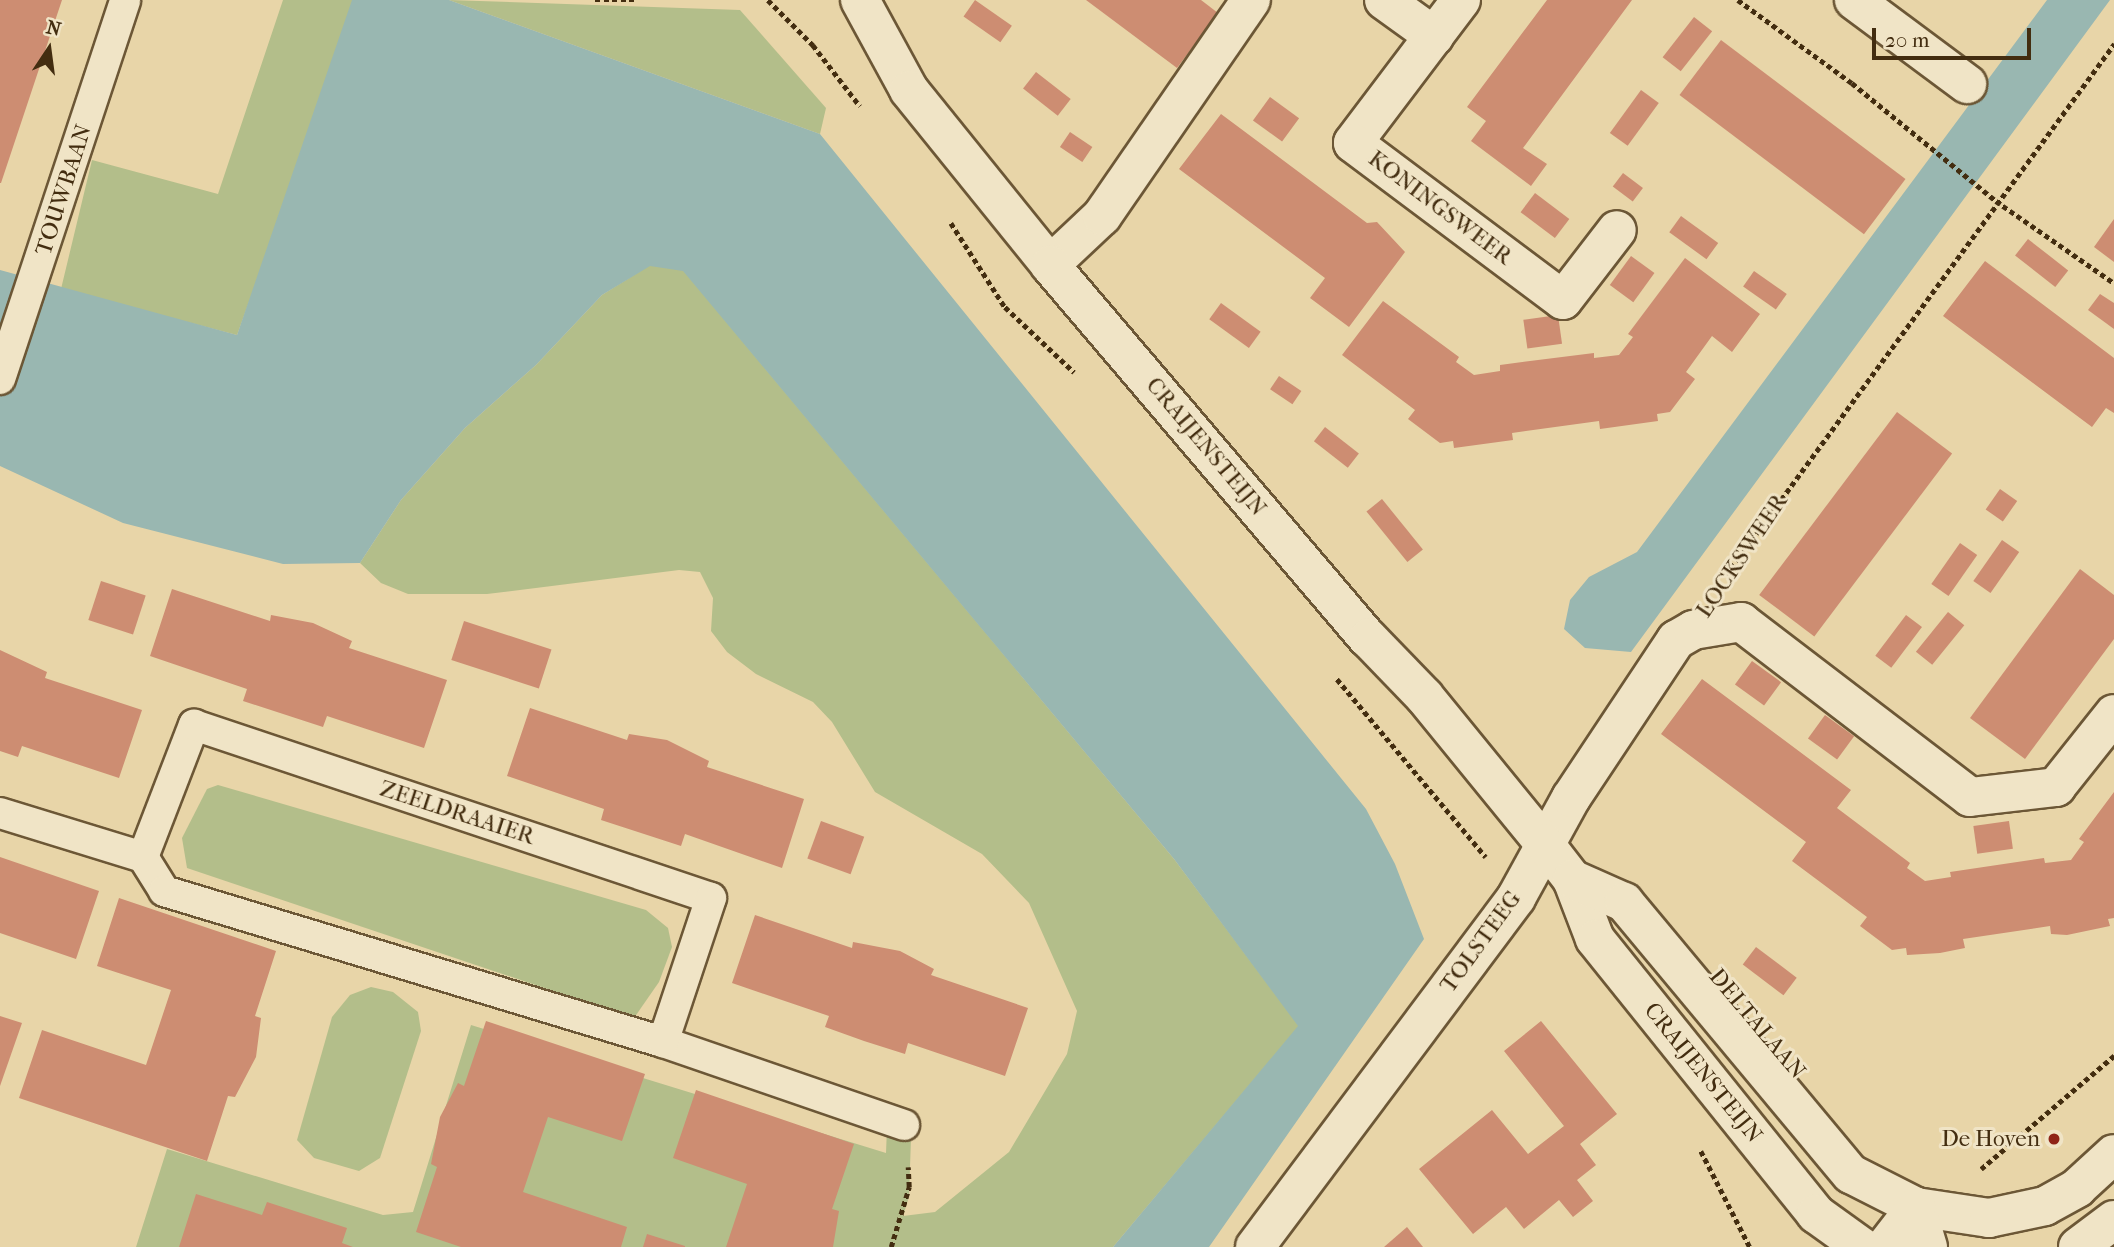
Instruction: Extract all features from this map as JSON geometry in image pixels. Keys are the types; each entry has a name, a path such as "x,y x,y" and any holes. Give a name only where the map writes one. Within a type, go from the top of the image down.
{"street":[{"name":"CRAIJENSTEIJN","path":"860,0 909,90 1050,264 1368,638 1424,696 1544,843 1572,879 1595,939 1815,1213 1862,1247"},
{"path":"1050,264 1102,216 1251,0"},
{"path":"1384,0 1434,36"},
{"name":"KONINGSWEER","path":"1461,0 1353,143 1563,300 1617,230"},
{"path":"1854,0 1967,84"},
{"name":"LOCKSWEER","path":"1693,630 1741,622 1970,797 2056,787 2114,714"},
{"name":"TOLSTEEG","path":"1255,1247 1516,898 1544,843 1676,640 1693,630"},
{"name":"CRAIJENSTEIJN","path":"1572,879 1624,902 1851,1174 1916,1207"},
{"path":"1916,1207 1989,1218 2045,1206 2077,1188 2114,1154"},
{"path":"1885,1247 1916,1207"},
{"path":"1916,1207 1928,1247"},
{"path":"2078,1247 2114,1220"}],"lane":[{"name":"TOUWBAAN","path":"0,379 47,248 125,0"},
{"name":"ZEELDRAAIER","path":"143,857 194,725 711,898 663,1042"},
{"path":"0,813 143,857 164,891 663,1042 904,1125"}],"path":[{"path":"595,0 634,0"},
{"path":"1738,0 1852,83 1996,201 2114,283"},
{"name":"LOCKSWEER","path":"1693,630 1732,564 1996,201 2114,44"},
{"path":"1979,1171 2114,1056"},
{"path":"891,1247 909,1187 904,1125"}],"green space":[{"path":"283,0 358,0 237,335 61,289 92,160 218,194"},
{"path":"449,0 740,10 826,108 820,134"},
{"path":"650,265 683,270 1174,859 1299,1026 1113,1247 136,1247 167,1149 383,1215 413,1212 471,1025 886,1153 887,1127 911,1138 909,1197 903,1216 935,1212 1009,1152 1067,1054 1077,1011 1029,903 982,854 875,792 832,722 813,702 756,674 727,652 711,631 713,598 700,572 679,570 487,594 408,594 381,583 360,563 401,500 465,428 536,365 602,295"},
{"path":"218,785 646,910 668,928 672,947 659,982 634,1018 187,868 182,838 207,789"},
{"path":"371,987 393,992 418,1012 421,1031 380,1158 359,1171 314,1158 297,1140 332,1017 350,995"}],"water":[{"path":"352,0 449,0 820,134 1366,809 1395,864 1424,939 1209,1247 1113,1247 1298,1026 1174,859 683,271 650,266 602,295 536,365 465,428 401,500 360,563 283,564 123,523 0,466 0,270 237,335"},
{"path":"2047,0 2110,0 1631,652 1585,648 1564,629 1570,600 1589,577 1637,552"}],"building":[{"path":"0,0 62,0 1,183 0,183"},
{"path":"975,0 1012,26 1000,42 964,16"},
{"path":"1086,0 1201,0 1218,13 1177,68"},
{"path":"1547,0 1632,0 1523,148 1547,164 1531,186 1471,141 1486,121 1467,107"},
{"path":"1694,17 1712,31 1681,71 1663,57"},
{"path":"1721,40 1905,179 1864,234 1679,95"},
{"path":"1036,72 1071,99 1058,116 1023,89"},
{"path":"1641,90 1659,103 1628,146 1610,133"},
{"path":"1270,97 1299,118 1282,142 1253,120"},
{"path":"1221,114 1367,223 1377,222 1405,252 1349,327 1310,298 1325,278 1179,169"},
{"path":"1070,132 1092,147 1082,162 1060,147"},
{"path":"1623,173 1643,188 1633,202 1613,187"},
{"path":"1535,193 1569,219 1555,238 1521,212"},
{"path":"1681,216 1718,243 1706,259 1669,232"},
{"path":"2114,219 2114,262 2094,247"},
{"path":"2028,239 2068,270 2055,287 2015,256"},
{"path":"1631,256 1654,273 1633,302 1610,285"},
{"path":"1685,258 1760,314 1732,352 1712,336 1686,372 1695,379 1670,412 1657,414 1658,421 1600,429 1599,421 1512,433 1513,440 1454,448 1453,441 1440,443 1408,419 1415,410 1342,355 1383,301 1459,357 1456,362 1474,375 1500,371 1500,365 1594,353 1594,358 1619,355 1633,337 1628,334"},
{"path":"1985,261 2114,358 2114,413 2106,408 2092,427 1943,316"},
{"path":"1754,271 1787,294 1776,310 1743,287"},
{"path":"2100,294 2114,303 2114,329 2088,310"},
{"path":"1221,303 1261,332 1249,348 1209,319"},
{"path":"1558,315 1562,344 1527,349 1523,320"},
{"path":"1279,376 1301,391 1292,404 1270,389"},
{"path":"1897,412 1952,454 1814,636 1759,595"},
{"path":"1325,427 1359,453 1348,468 1314,441"},
{"path":"2000,489 2017,501 2003,522 1986,509"},
{"path":"1382,499 1423,550 1407,562 1366,512"},
{"path":"2002,540 2019,552 1991,593 1973,581"},
{"path":"1960,543 1977,555 1949,596 1931,584"},
{"path":"2080,569 2114,595 2114,639 2025,759 1970,718"},
{"path":"101,581 146,596 133,635 88,620"},
{"path":"172,589 270,621 271,615 313,623 352,641 349,648 447,680 424,748 327,716 323,727 243,701 247,689 150,656"},
{"path":"1948,612 1964,625 1932,665 1916,652"},
{"path":"1906,615 1922,627 1891,668 1875,656"},
{"path":"464,621 551,649 539,688 451,660"},
{"path":"0,650 47,672 45,678 142,710 119,778 22,746 18,757 0,751"},
{"path":"1752,661 1781,682 1764,706 1735,684"},
{"path":"1702,679 1851,790 1837,808 1910,863 1907,868 1925,881 1951,877 1950,872 2044,858 2045,863 2071,860 2084,842 2079,839 2114,792 2114,918 2108,919 2110,926 2067,935 2051,934 2050,926 1963,939 1965,948 1940,953 1907,955 1906,948 1892,950 1860,926 1867,917 1792,861 1806,842 1661,734"},
{"path":"530,708 627,740 629,734 667,740 709,761 707,767 804,799 782,868 685,834 681,846 601,820 604,809 507,776"},
{"path":"1825,715 1854,736 1837,760 1808,738"},
{"path":"821,821 864,837 851,874 807,859"},
{"path":"2009,821 2013,849 1977,854 1973,826"},
{"path":"0,857 99,891 76,959 0,933"},
{"path":"119,898 276,951 255,1016 261,1018 256,1057 235,1097 228,1096 207,1161 19,1098 42,1030 146,1065 171,990 97,966"},
{"path":"755,915 852,948 853,942 900,951 934,969 931,975 1028,1008 1005,1076 908,1043 905,1054 864,1041 825,1027 829,1016 732,983"},
{"path":"1756,947 1797,978 1783,995 1743,965"},
{"path":"0,1016 22,1023 0,1086"},
{"path":"486,1021 645,1074 622,1141 548,1117 523,1192 627,1227 621,1247 461,1247 416,1232 437,1167 431,1164 440,1117 458,1083 464,1086"},
{"path":"1541,1021 1617,1114 1580,1144 1596,1165 1577,1180 1593,1201 1573,1217 1559,1200 1524,1229 1506,1207 1473,1234 1419,1169 1492,1110 1528,1154 1564,1126 1504,1051"},
{"path":"696,1090 854,1144 832,1209 839,1211 833,1247 726,1247 747,1184 673,1158"},
{"path":"196,1194 262,1215 267,1202 347,1228 342,1243 353,1247 179,1247"},
{"path":"1407,1227 1423,1247 1384,1247"},
{"path":"647,1234 685,1246 685,1247 643,1247"}],"place":[{"name":"De Hoven","path":"2054,1139"}]}
